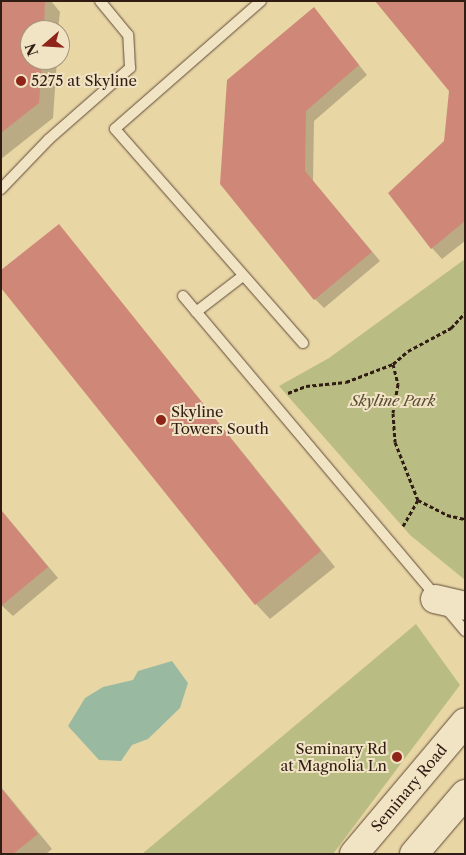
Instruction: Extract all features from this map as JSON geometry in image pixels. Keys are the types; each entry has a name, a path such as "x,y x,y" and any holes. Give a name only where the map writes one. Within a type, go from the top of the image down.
{"main road":[{"path":"435,599 465,606"},
{"name":"Seminary Road","path":"362,851 465,722"},
{"path":"414,854 465,794"}],"lane":[{"path":"1,189 49,139 130,68 128,35 100,1"},
{"path":"261,1 115,129 303,343"},
{"path":"196,312 243,276"},
{"path":"183,296 435,599 465,631"}],"path":[{"path":"287,394 306,386 346,382 394,364 408,351 451,328 465,312"},
{"path":"394,364 398,384 393,413 395,442 418,500 447,515 465,519"},
{"path":"403,526 418,500"}],"green space":[{"name":"Skyline Park","path":"465,259 465,580 410,535 279,386 329,358"},
{"path":"416,624 460,685 333,854 142,854"}],"shaded area":[{"path":"172,661 188,683 180,708 148,739 132,745 121,761 99,760 68,726 85,698 103,687 133,680 138,671"}],"building":[{"name":"5275 at Skyline","path":"1,1 45,1 44,20 20,20 20,70 41,70 39,103 1,133"},
{"path":"375,1 465,1 465,221 431,249 388,193 444,141 449,91"},
{"path":"314,7 359,65 306,111 305,171 372,252 314,300 220,184 227,80"},
{"name":"Skyline Towers South","path":"59,224 321,551 255,605 1,288 1,270"},
{"path":"1,510 48,567 1,606"},
{"path":"1,788 38,834 13,854 1,854"}],"place":[{"name":"5275 at Skyline","path":"21,81"},
{"name":"Skyline Towers South","path":"161,420"},
{"name":"Seminary Rd at Magnolia Ln","path":"397,757"}]}
